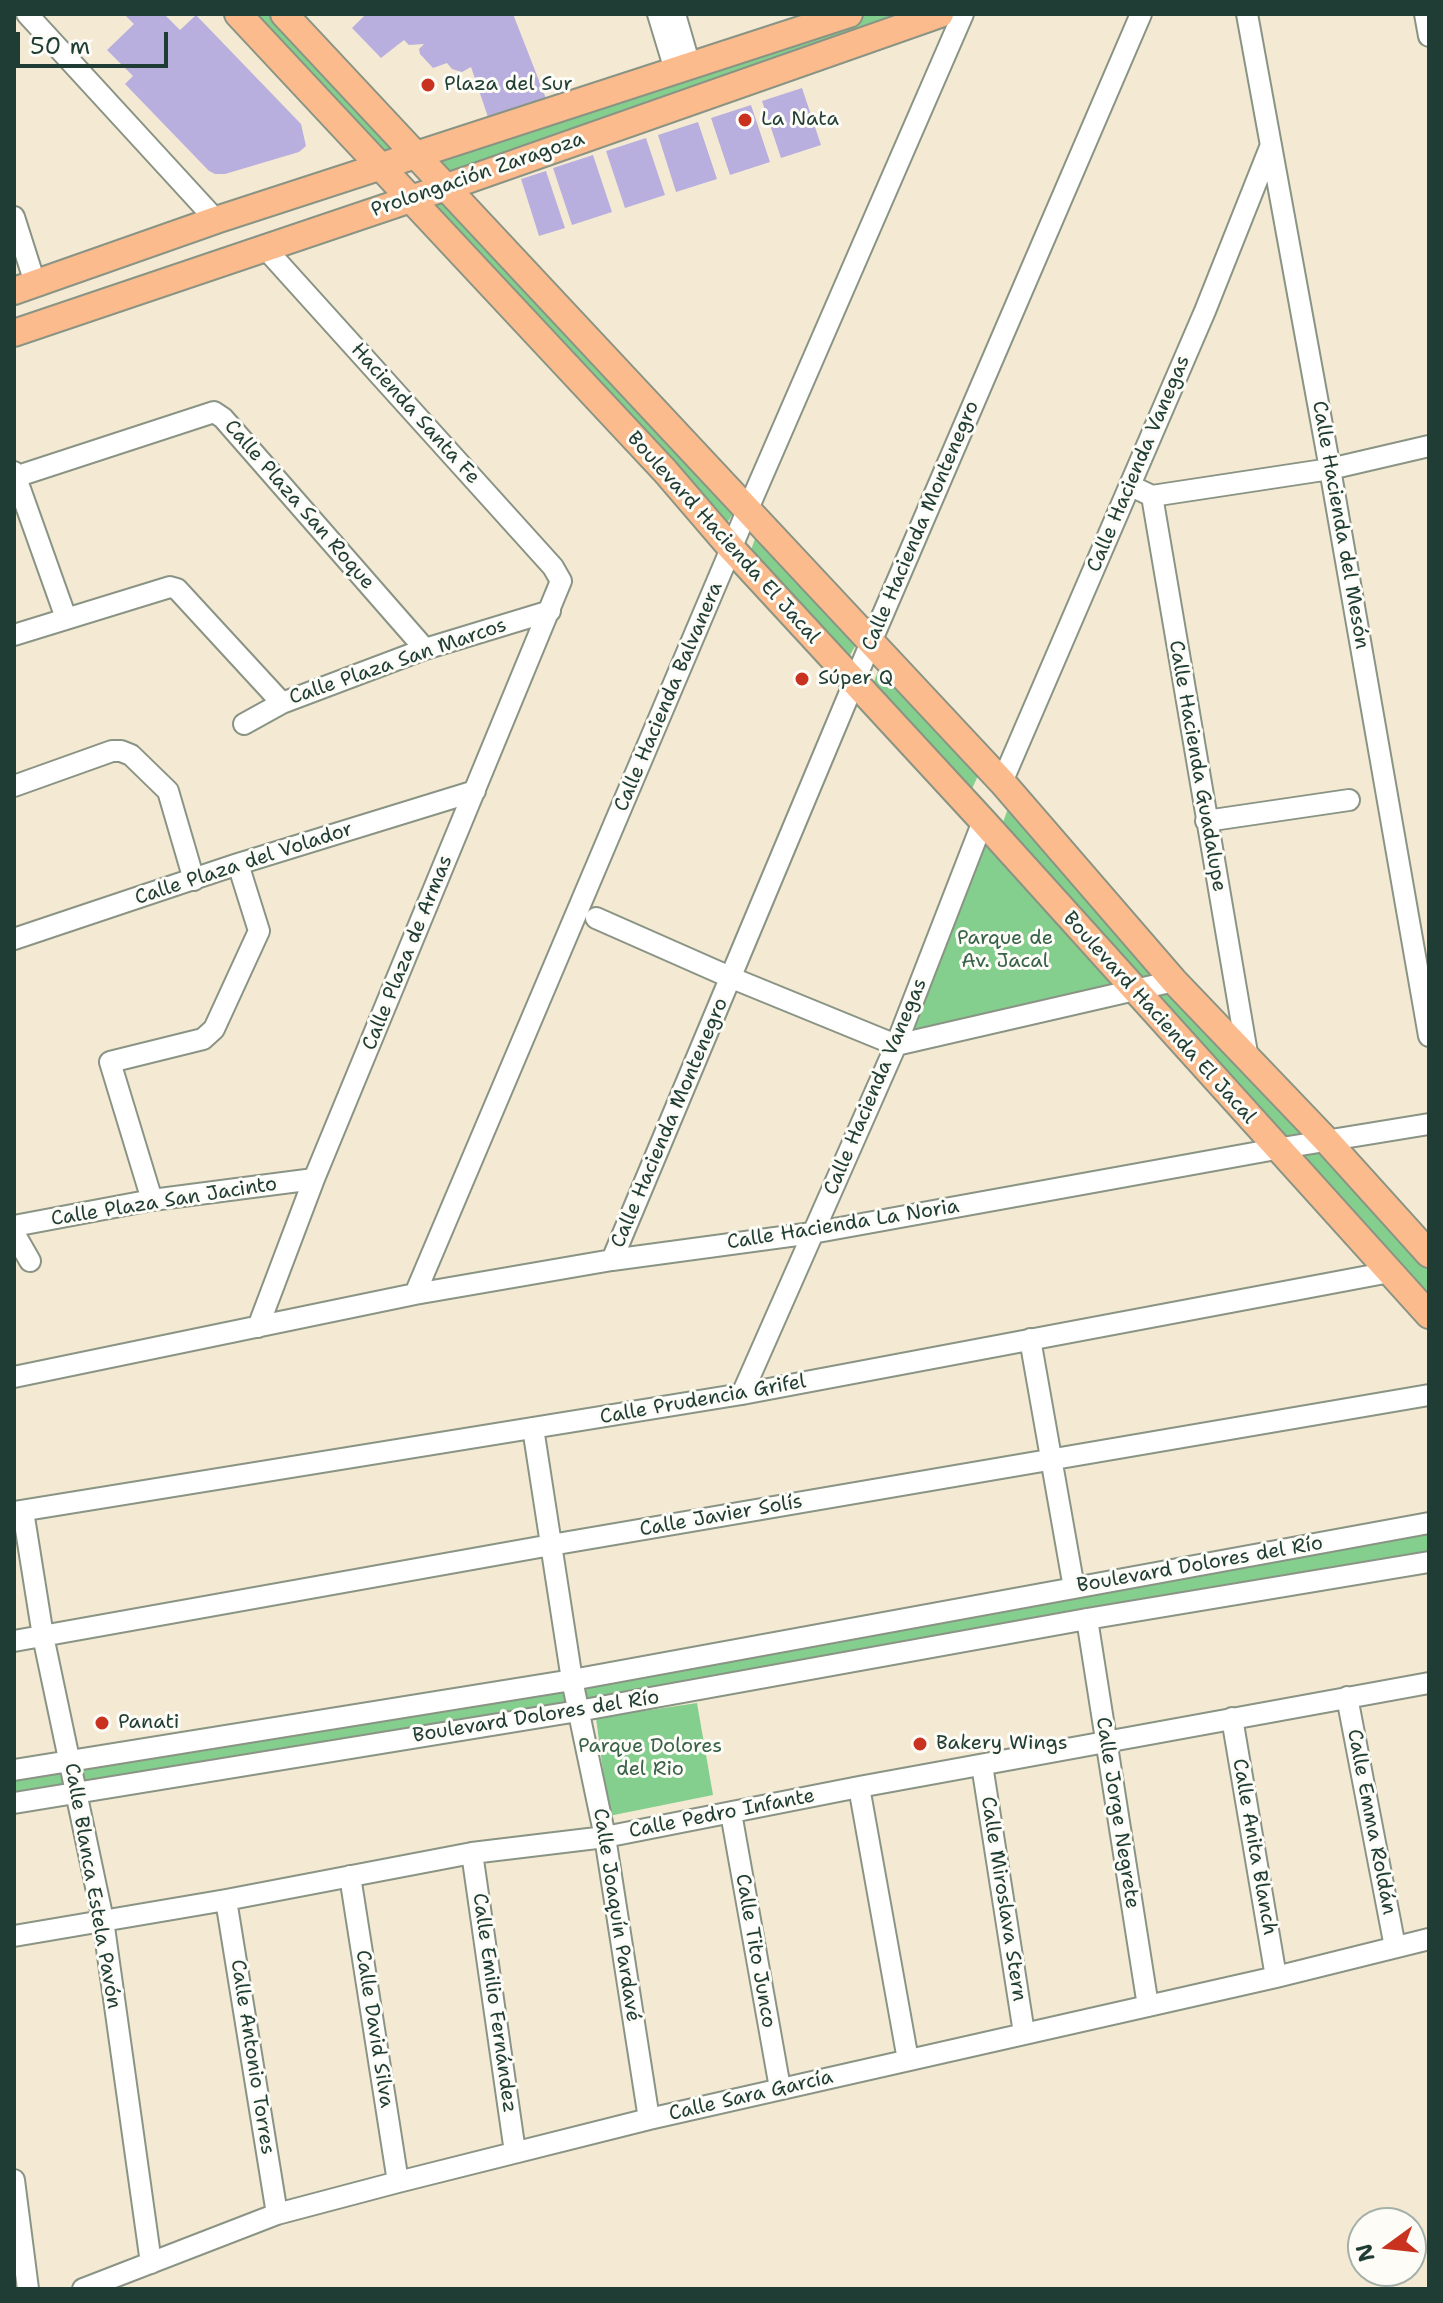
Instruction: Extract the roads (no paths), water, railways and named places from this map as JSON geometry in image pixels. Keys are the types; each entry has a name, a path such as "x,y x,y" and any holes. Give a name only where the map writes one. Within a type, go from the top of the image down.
{"main road":[{"name":"Boulevard Hacienda El Jacal","path":"238,14 665,471 732,549 983,821 1429,1315"},
{"name":"Boulevard Hacienda El Jacal","path":"284,14 1002,782 1174,981 1327,1141 1429,1254"},
{"name":"Prolongación Zaragoza","path":"24,287 216,220 683,68 821,19 849,14"},
{"name":"Prolongación Zaragoza","path":"14,333 940,14"}],"street":[{"path":"27,14 216,220"},
{"path":"658,14 683,68"},
{"path":"675,14 683,68"},
{"name":"Calle Hacienda Balvanera","path":"415,1294 747,511 963,14"},
{"name":"Calle Hacienda Montenegro","path":"612,1260 871,642 1141,14"},
{"name":"Calle Hacienda del Mesón","path":"1247,14 1429,1036"},
{"path":"1425,14 1429,36"},
{"name":"Calle Hacienda Vanegas","path":"1002,782 1131,486 1271,145"},
{"path":"14,217 24,287"},
{"name":"Hacienda Santa Fe","path":"265,248 553,567 561,581"},
{"name":"Calle Plaza San Roque","path":"15,474 214,412 223,418 425,649"},
{"path":"1131,486 1152,496 1330,469 1429,446"},
{"path":"15,474 66,618"},
{"name":"Calle Hacienda Guadalupe","path":"1152,496 1248,1059"},
{"name":"Calle Plaza de Armas","path":"258,1327 314,1179 561,581"},
{"name":"Calle Plaza San Marcos","path":"14,635 170,587 177,589 282,703 425,649 550,611"},
{"path":"244,724 282,703"},
{"path":"14,786 112,751 131,755 168,791 194,880"},
{"name":"Calle Plaza del Volador","path":"14,939 238,864 475,791"},
{"path":"1206,821 1349,800"},
{"name":"Calle Hacienda Vanegas","path":"742,1394 896,1045 983,821"},
{"path":"152,1200 110,1062 203,1039 214,1029 259,931 238,864"},
{"path":"596,918 896,1045 1174,981"},
{"name":"Calle Hacienda La Noria","path":"14,1377 415,1294 612,1260 812,1233 1429,1124"},
{"name":"Calle Plaza San Jacinto","path":"14,1226 152,1200 314,1179"},
{"path":"14,1233 30,1261"},
{"name":"Calle Prudencia Grifel","path":"18,1512 742,1394 1390,1272"},
{"path":"1030,1339 1074,1588"},
{"name":"Calle Javier Solís","path":"14,1641 551,1545 1429,1395"},
{"name":"Calle Joaquín Pardavé","path":"533,1428 572,1680 605,1837 649,2119"},
{"name":"Calle Blanca Estela Pavón","path":"18,1512 103,1920 151,2263"},
{"name":"Boulevard Dolores del Río","path":"14,1770 572,1680 1074,1588 1427,1530"},
{"name":"Boulevard Dolores del Río","path":"14,1803 578,1711 1087,1619 1429,1562"},
{"path":"975,1606 979,1639"},
{"name":"Calle Jorge Negrete","path":"1087,1619 1148,2006"},
{"path":"700,1657 705,1688"},
{"name":"Calle Pedro Infante","path":"14,1936 472,1853 605,1837 859,1787 1429,1683"},
{"name":"Calle Emma Roldán","path":"1347,1697 1395,1947"},
{"path":"363,1713 366,1745"},
{"name":"Calle Anita Blanch","path":"1232,1718 1276,1977"},
{"name":"Calle Miroslava Stern","path":"982,1765 1024,2033"},
{"path":"859,1787 908,2060"},
{"name":"Calle Tito Junco","path":"731,1813 780,2088"},
{"name":"Calle Emilio Fernández","path":"472,1853 515,2152"},
{"name":"Calle David Silva","path":"350,1876 398,2182"},
{"name":"Calle Antonio Torres","path":"226,1900 277,2214"},
{"name":"Calle Sara García","path":"83,2289 277,2214 398,2182 780,2088 1276,1977 1429,1939"},
{"path":"14,2180 28,2289"}],"place":[{"name":"Plaza del Sur","path":"428,85"},
{"name":"La Nata","path":"745,120"},
{"name":"Súper Q","path":"802,679"},
{"name":"Panati","path":"102,1723"},
{"name":"Bakery Wings","path":"920,1744"}],"park label":[{"name":"Parque de Av. Jacal","path":"1005,950"},
{"name":"Parque Dolores del Rio","path":"650,1758"}]}
